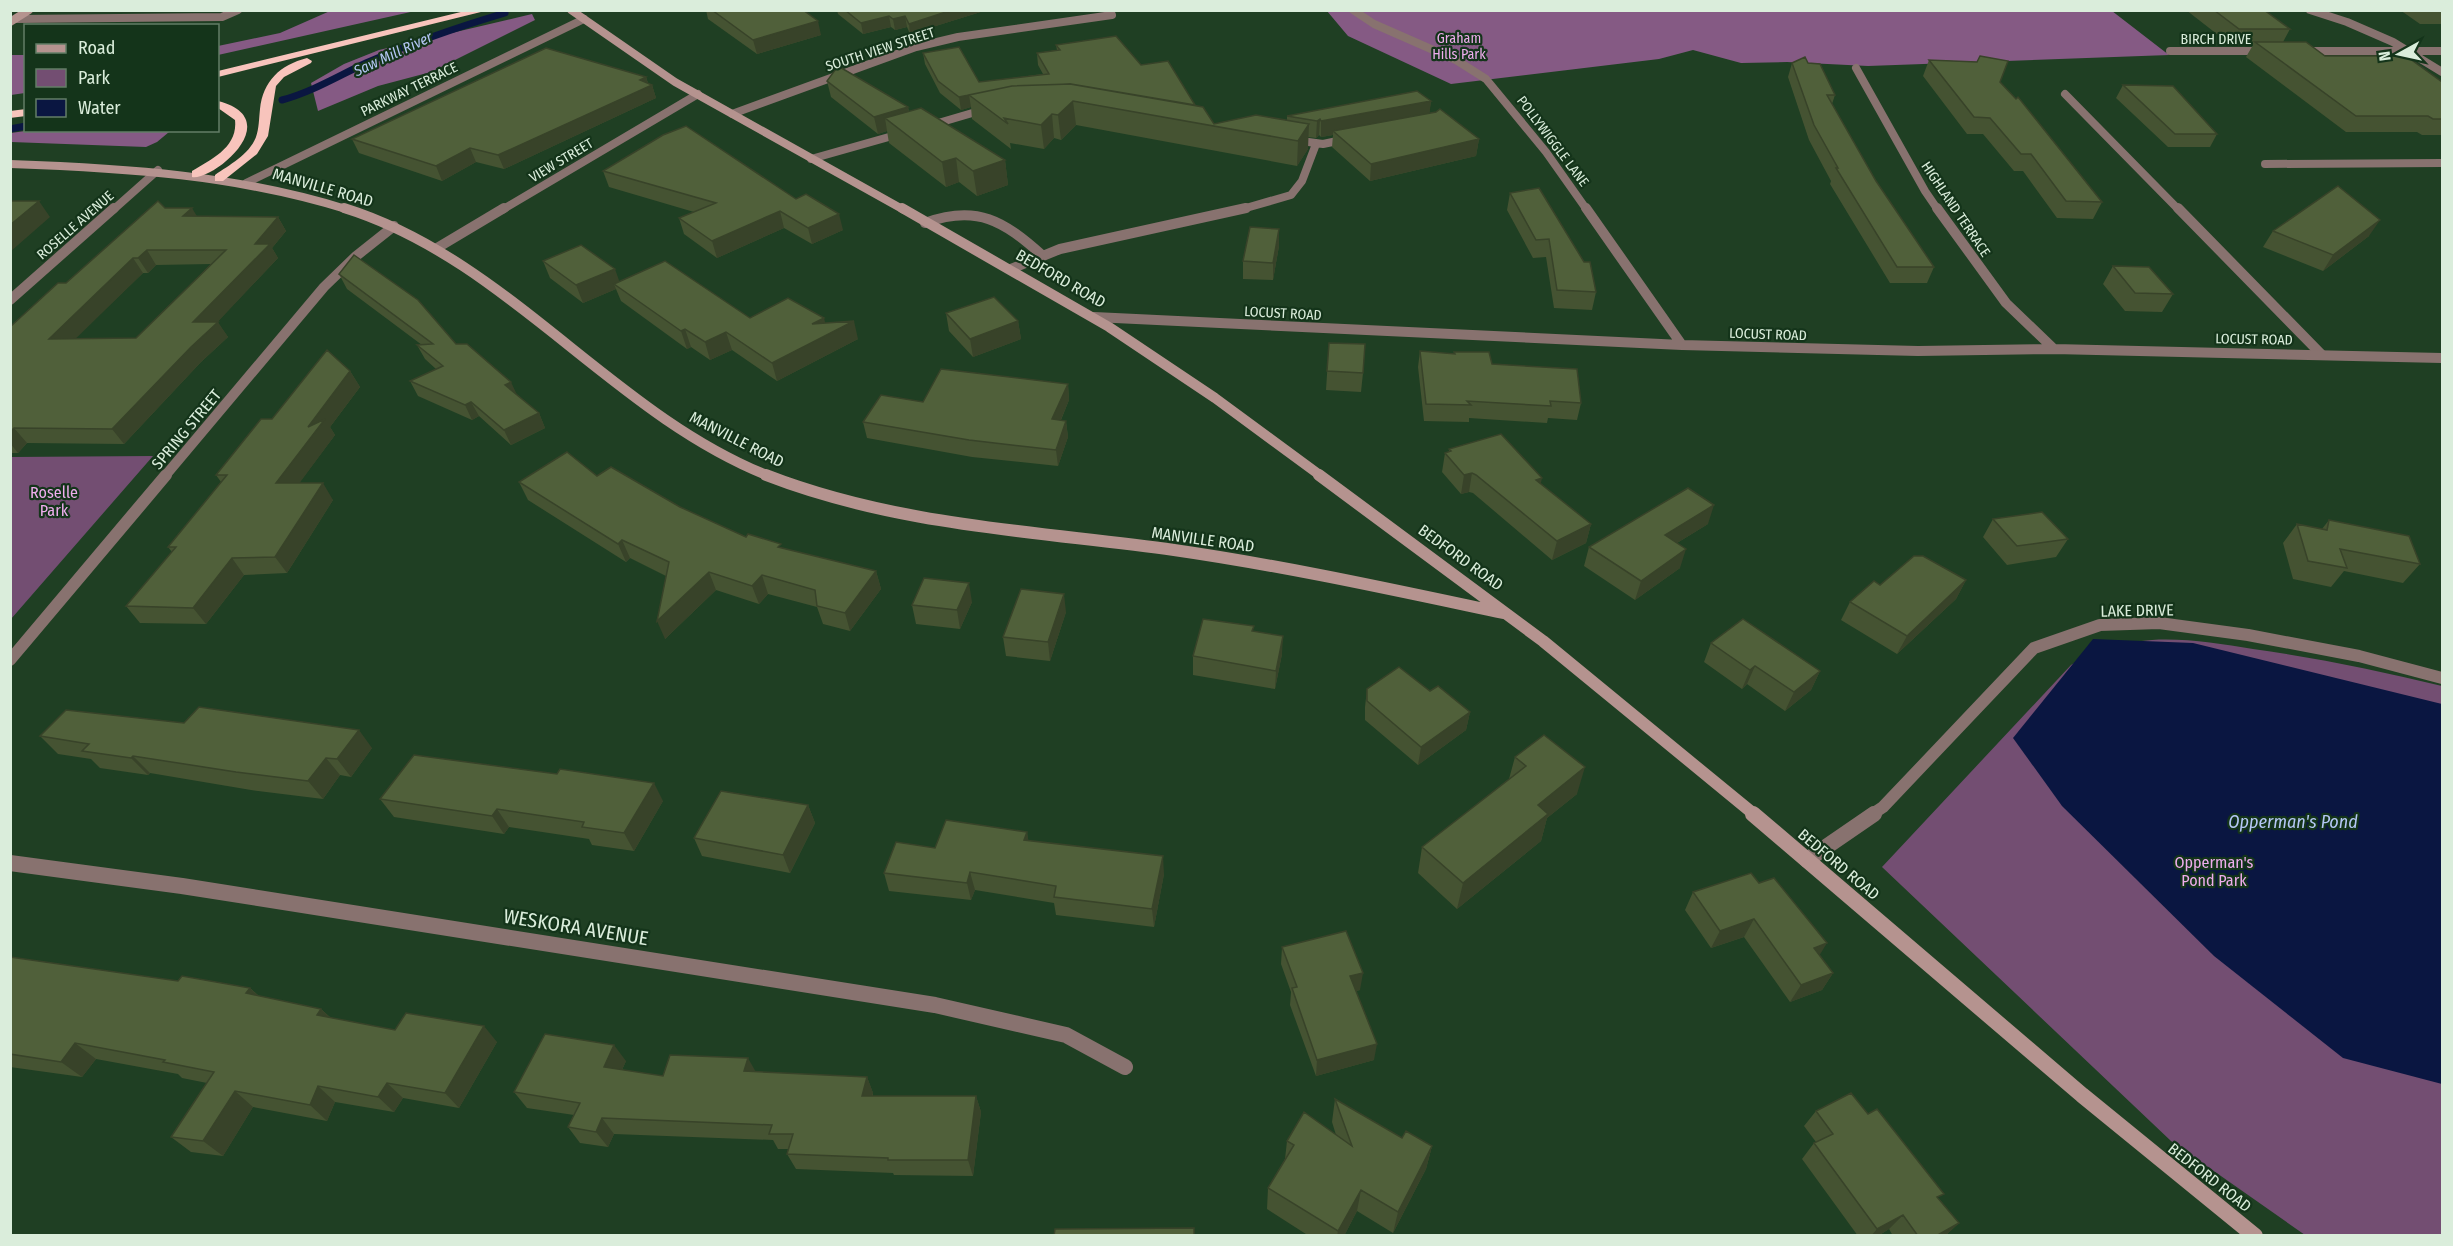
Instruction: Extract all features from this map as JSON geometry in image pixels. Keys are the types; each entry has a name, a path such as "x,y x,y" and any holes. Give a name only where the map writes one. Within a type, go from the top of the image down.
{"highway":[{"path":"219,65 452,10"},
{"path":"219,74 381,37 484,10"},
{"path":"219,178 249,155 261,140 267,91 276,78 312,60 381,37"},
{"path":"196,174 232,148 242,134 241,119 228,108 219,104"}],"main road":[{"path":"13,21 28,10"},
{"name":"BEDFORD ROAD","path":"572,10 650,66 1094,317 1208,393 1571,663 1807,860 2149,1152 2255,1236"},
{"name":"MANVILLE ROAD","path":"10,164 158,170 196,174 246,183 324,203 394,226 437,248 688,435 756,470 828,497 888,513 946,524 1156,548 1280,567 1507,614"}],"street":[{"path":"13,21 222,16 238,10"},
{"name":"POLLYWIGGLE LANE","path":"1353,10 1374,24 1456,60 1486,79 1546,152 1682,345"},
{"path":"2310,10 2347,22 2393,42 2442,72"},
{"name":"SOUTH VIEW STREET","path":"732,114 916,47 958,37 1112,15"},
{"name":"PARKWAY TERRACE","path":"246,183 584,19"},
{"name":"BIRCH DRIVE","path":"2170,51 2277,51"},
{"path":"2289,51 2442,51"},
{"name":"HIGHLAND TERRACE","path":"1856,68 1913,171 1964,247 2006,303 2054,349"},
{"name":"VIEW STREET","path":"437,248 698,94"},
{"path":"2066,94 2321,354"},
{"path":"924,127 994,107"},
{"path":"811,159 913,130"},
{"path":"1283,138 1316,144 1356,138"},
{"path":"1011,269 1043,256 1120,235 1252,207 1291,195 1302,182 1316,144"},
{"path":"2265,164 2442,164"},
{"name":"ROSELLE AVENUE","path":"10,300 158,170"},
{"path":"925,223 948,214 980,215 1012,229 1043,256"},
{"name":"SPRING STREET","path":"10,660 324,287 355,257 394,226"},
{"name":"LOCUST ROAD","path":"1094,317 1682,345 1918,351 2054,349 2442,358"},
{"name":"LAKE DRIVE","path":"1807,860 1883,807 2034,648 2100,625 2159,623 2248,635 2359,656 2442,678"},
{"name":"WESKORA AVENUE","path":"10,863 182,886 935,1005 1066,1035 1125,1067"}],"green space":[{"path":"330,11 415,11 219,55 219,46 280,33"},
{"name":"Graham Hills Park","path":"1327,11 2112,11 2169,55 1868,66 1787,62 1741,63 1693,50 1659,59 1451,84 1348,36"},
{"path":"532,14 535,20 431,72 378,86 318,111 311,83 344,64 379,50"},
{"path":"10,55 24,55 24,93 11,95"},
{"path":"169,132 157,142 146,147 11,142 11,133"},
{"name":"Roselle Park","path":"153,456 11,619 11,457"},
{"name":"Opperman's Pond Park","path":"2152,640 2203,642 2277,653 2348,665 2442,686 2442,1235 2305,1235 2171,1141 1882,867 2071,665 2110,648"}],"water":[{"name":"Opperman's Pond","path":"2093,639 2193,643 2442,704 2442,1084 2343,1058 2214,956 2062,806 2013,738"}],"building":[{"path":"712,10 803,10 818,21 753,40"},
{"path":"845,10 952,10 909,24 905,16 893,19 889,16 861,23"},
{"path":"2214,10 2264,10 2290,29 2239,29"},
{"path":"1116,36 1141,65 1168,61 1195,105 1071,84 1012,86 959,97 938,81 923,53 959,47 979,82 1049,74 1037,53 1060,50 1056,45"},
{"path":"2255,42 2306,42 2325,56 2406,56 2442,82 2442,119 2433,119 2428,116 2356,116"},
{"path":"546,48 646,77 640,80 652,85 498,155 470,148 436,166 352,139"},
{"path":"1980,56 2008,61 2000,82 2016,99 2018,97 2102,202 2066,201 2031,154 2021,154 1990,118 1974,117 1929,60 1977,62"},
{"path":"1805,57 1808,63 1820,64 1835,95 1827,95 1876,181 1934,267 1897,267 1836,168 1838,168 1814,125 1792,63"},
{"path":"838,66 908,107 874,117 827,81"},
{"path":"1070,84 1203,107 1214,124 1256,115 1309,124 1298,141 1073,101 1058,115 1052,114 1041,125 1004,118 1008,124 969,95 1012,86"},
{"path":"2123,85 2173,86 2217,134 2175,134"},
{"path":"1417,91 1431,101 1321,121 1320,119 1317,121 1287,116"},
{"path":"921,108 1005,160 973,171 956,158 942,162 885,118"},
{"path":"1440,109 1479,139 1371,164 1333,131 1436,112"},
{"path":"686,126 796,199 806,194 839,214 808,228 780,211 712,241 679,218 716,203 603,171 663,135"},
{"path":"2338,186 2380,220 2333,255 2273,231"},
{"path":"1539,188 1584,262 1590,262 1596,292 1557,290 1549,239 1536,240 1510,193"},
{"path":"10,201 39,201 10,225"},
{"path":"158,201 165,208 192,208 183,216 278,217 255,244 270,244 193,322 218,322 112,429 14,428 10,432 10,327 58,283 66,283","holes":["147,250 226,250 136,338 49,339 133,258 138,258"]},
{"path":"1250,227 1279,229 1273,263 1243,261"},
{"path":"581,245 615,269 576,285 543,261"},
{"path":"354,255 418,300 456,344 467,344 511,382 505,385 539,413 504,430 471,402 465,405 410,381 443,366 417,345 433,344 339,274"},
{"path":"665,261 750,318 788,298 824,318 812,324 854,321 772,363 726,332 705,342 685,329 681,331 614,284"},
{"path":"2113,266 2149,267 2173,294 2135,293"},
{"path":"994,297 1018,321 970,339 946,313"},
{"path":"1329,343 1365,344 1363,373 1327,371"},
{"path":"327,350 350,371 308,427 325,419 276,483 323,483 275,557 232,558 193,608 126,606 176,547 168,547 227,475 216,475 261,419 272,419"},
{"path":"1420,351 1455,354 1454,352 1489,352 1492,364 1577,369 1581,403 1550,401 1551,406 1467,401 1471,405 1426,404"},
{"path":"941,369 1068,384 1052,419 1066,421 1056,450 969,440 863,422 881,395 923,402"},
{"path":"1501,434 1542,478 1536,480 1591,524 1557,541 1476,475 1472,473 1464,475 1445,453 1451,451 1449,449"},
{"path":"567,452 597,476 611,467 680,507 746,537 748,534 781,544 778,547 876,571 845,613 817,606 815,590 762,575 752,586 709,572 657,621 669,562 622,540 618,544 519,482"},
{"path":"1688,488 1714,505 1665,535 1686,549 1641,581 1589,547"},
{"path":"2042,512 2068,539 2017,546 1993,519"},
{"path":"2329,520 2409,536 2420,564 2340,549 2347,568 2308,561 2297,524 2327,530"},
{"path":"1914,556 1923,556 1966,580 1907,636 1850,602 1874,581 1880,585"},
{"path":"924,578 969,583 957,610 912,605"},
{"path":"1021,589 1064,594 1048,642 1003,637"},
{"path":"1203,619 1254,626 1252,631 1283,636 1276,671 1193,656"},
{"path":"1743,619 1820,671 1794,692 1755,666 1750,670 1711,643"},
{"path":"1399,667 1430,691 1438,686 1470,712 1421,747 1367,701 1367,689"},
{"path":"199,707 359,730 337,759 326,758 308,781 82,751 89,744 40,736 66,710 184,723"},
{"path":"1544,735 1585,767 1538,805 1548,814 1463,883 1422,847 1526,766 1515,757"},
{"path":"414,755 557,774 560,769 654,783 624,833 582,827 584,822 497,809 492,816 380,799"},
{"path":"721,791 808,805 783,855 694,838"},
{"path":"946,820 1027,832 1024,840 1163,856 1152,909 1054,897 1056,886 970,872 967,883 884,873 896,842 935,848"},
{"path":"1751,873 1759,883 1774,878 1827,943 1814,948 1833,973 1801,985 1754,919 1720,931 1693,892"},
{"path":"1346,931 1363,973 1350,976 1377,1044 1317,1060 1292,988 1297,987 1282,947"},
{"path":"10,957 178,981 182,976 250,988 246,993 321,1009 317,1015 395,1030 406,1013 484,1026 445,1093 387,1083 378,1097 318,1086 310,1105 235,1091 203,1141 171,1137 214,1072 75,1043 61,1062 10,1054"},
{"path":"545,1034 614,1045 604,1067 663,1076 670,1055 748,1058 744,1071 867,1077 862,1096 976,1096 968,1160 888,1160 888,1158 787,1154 793,1134 769,1134 772,1125 602,1118 596,1132 568,1127 580,1103 514,1092"},
{"path":"1851,1093 1868,1114 1877,1109 1944,1194 1937,1197 1959,1223 1936,1236 1918,1236 1903,1215 1877,1229 1814,1143 1833,1134 1816,1111"},
{"path":"1335,1099 1402,1138 1406,1131 1432,1146 1398,1212 1361,1190 1338,1231 1268,1188 1294,1145 1287,1141 1304,1112 1352,1146"},
{"path":"1194,1228 1194,1236 1054,1236 1055,1229"}],"waterway":[{"name":"Saw Mill River","path":"282,100 400,49 505,13"},
{"name":"Saw Mill River","path":"10,129 24,126"}]}
